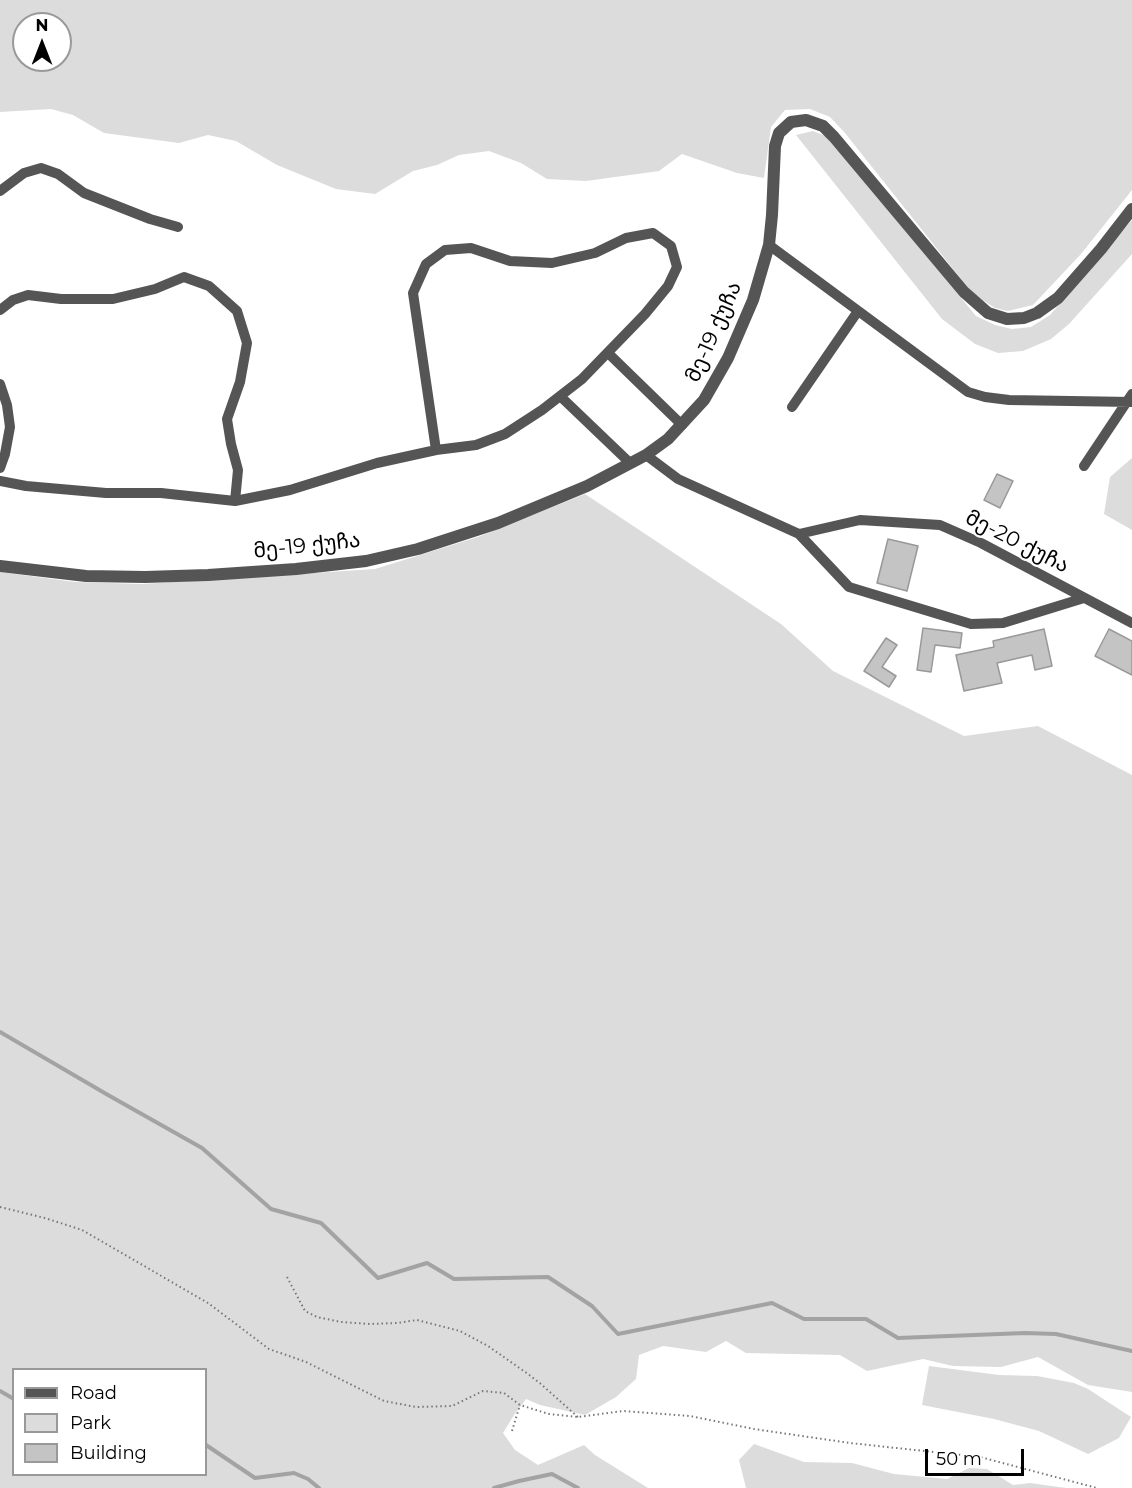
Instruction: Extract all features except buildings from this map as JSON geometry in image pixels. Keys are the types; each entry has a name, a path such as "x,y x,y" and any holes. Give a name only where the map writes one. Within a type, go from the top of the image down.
{"street":[{"name":"მე-19 ქუჩა","path":"0,566 87,576 145,577 296,569 366,561 418,549 498,523 587,486 646,455 668,439 704,399 728,358 753,300 770,245 775,146 779,133 791,122 806,120 823,126 964,292 988,313 1007,319 1024,318 1037,313 1058,298 1132,209"},
{"path":"0,191 24,173 40,168 58,174 84,193 150,219 178,227"},
{"path":"0,481 26,486 106,492 161,493 235,501 290,490 377,463 436,450 476,445 505,434 542,410 582,379 608,353 668,286 677,267 671,246 653,234 626,238 595,253 552,263 510,261 471,248 445,250 426,264 413,293 436,450"},
{"path":"770,245 968,392 1009,400 1130,399"},
{"path":"0,310 13,300 27,295 61,299 113,299 155,289 184,277 209,286 237,311 248,343 240,382 227,419 238,470 235,501"},
{"path":"792,406 858,311"},
{"path":"608,353 682,425"},
{"path":"0,384 7,405 10,426 0,468"},
{"path":"560,396 630,463"},
{"path":"1084,466 1130,399"},
{"path":"646,455 678,479 799,534 849,587 971,624 1003,623 1084,598"},
{"name":"მე-20 ქუჩა","path":"799,534 860,520 940,525 981,543 1132,622"}],"path":[{"path":"0,1207 82,1230 208,1304 270,1349 306,1362 384,1401 416,1407 452,1406 483,1391 504,1393 520,1405 549,1414 578,1417 623,1411 690,1416 754,1429 840,1442 980,1457 1097,1488"},
{"path":"286,1277 305,1311 317,1317 341,1322 370,1324 417,1320 460,1331 488,1346 528,1374 578,1417"},
{"path":"512,1431 520,1405"}],"green space":[{"path":"0,0 1132,0 1132,190 1081,254 1033,305 1008,311 995,308 973,294 845,133 830,117 810,109 785,110 771,127 764,178 737,173 682,154 659,171 586,181 547,179 521,163 489,151 459,155 437,165 413,171 375,194 336,189 277,165 236,141 208,135 179,143 104,133 73,115 51,109 0,112"},
{"path":"813,131 828,137 976,316 995,325 1012,329 1031,327 1050,315 1132,220 1132,254 1069,324 1051,339 1023,351 998,353 975,344 942,319 796,135"},
{"path":"1132,458 1132,530 1104,514 1110,477"},
{"path":"585,494 781,624 833,671 964,736 1038,726 1132,775 1132,1392 1088,1385 1038,1357 1001,1367 953,1366 923,1359 867,1371 840,1355 746,1353 726,1341 706,1352 663,1346 639,1355 636,1379 616,1397 585,1415 540,1405 526,1399 503,1433 515,1450 538,1465 584,1445 595,1455 648,1488 0,1488 0,572 75,582 142,584 375,569 478,537"},
{"path":"929,1366 999,1375 1037,1376 1074,1383 1088,1389 1131,1417 1119,1438 1088,1454 1039,1431 994,1419 922,1405"},
{"path":"754,1444 804,1462 852,1463 894,1474 947,1479 969,1468 987,1469 1013,1485 1030,1483 1066,1488 746,1488 739,1460"}],"waterway":[{"path":"0,1032 202,1148 271,1209 321,1223 378,1278 427,1263 454,1279 548,1277 592,1306 618,1334 772,1303 804,1319 866,1319 898,1338 1056,1334 1132,1351"},
{"path":"0,1391 12,1398"},
{"path":"207,1446 255,1478 294,1473 308,1479 319,1488"},
{"path":"494,1488 552,1474 578,1488"}]}
